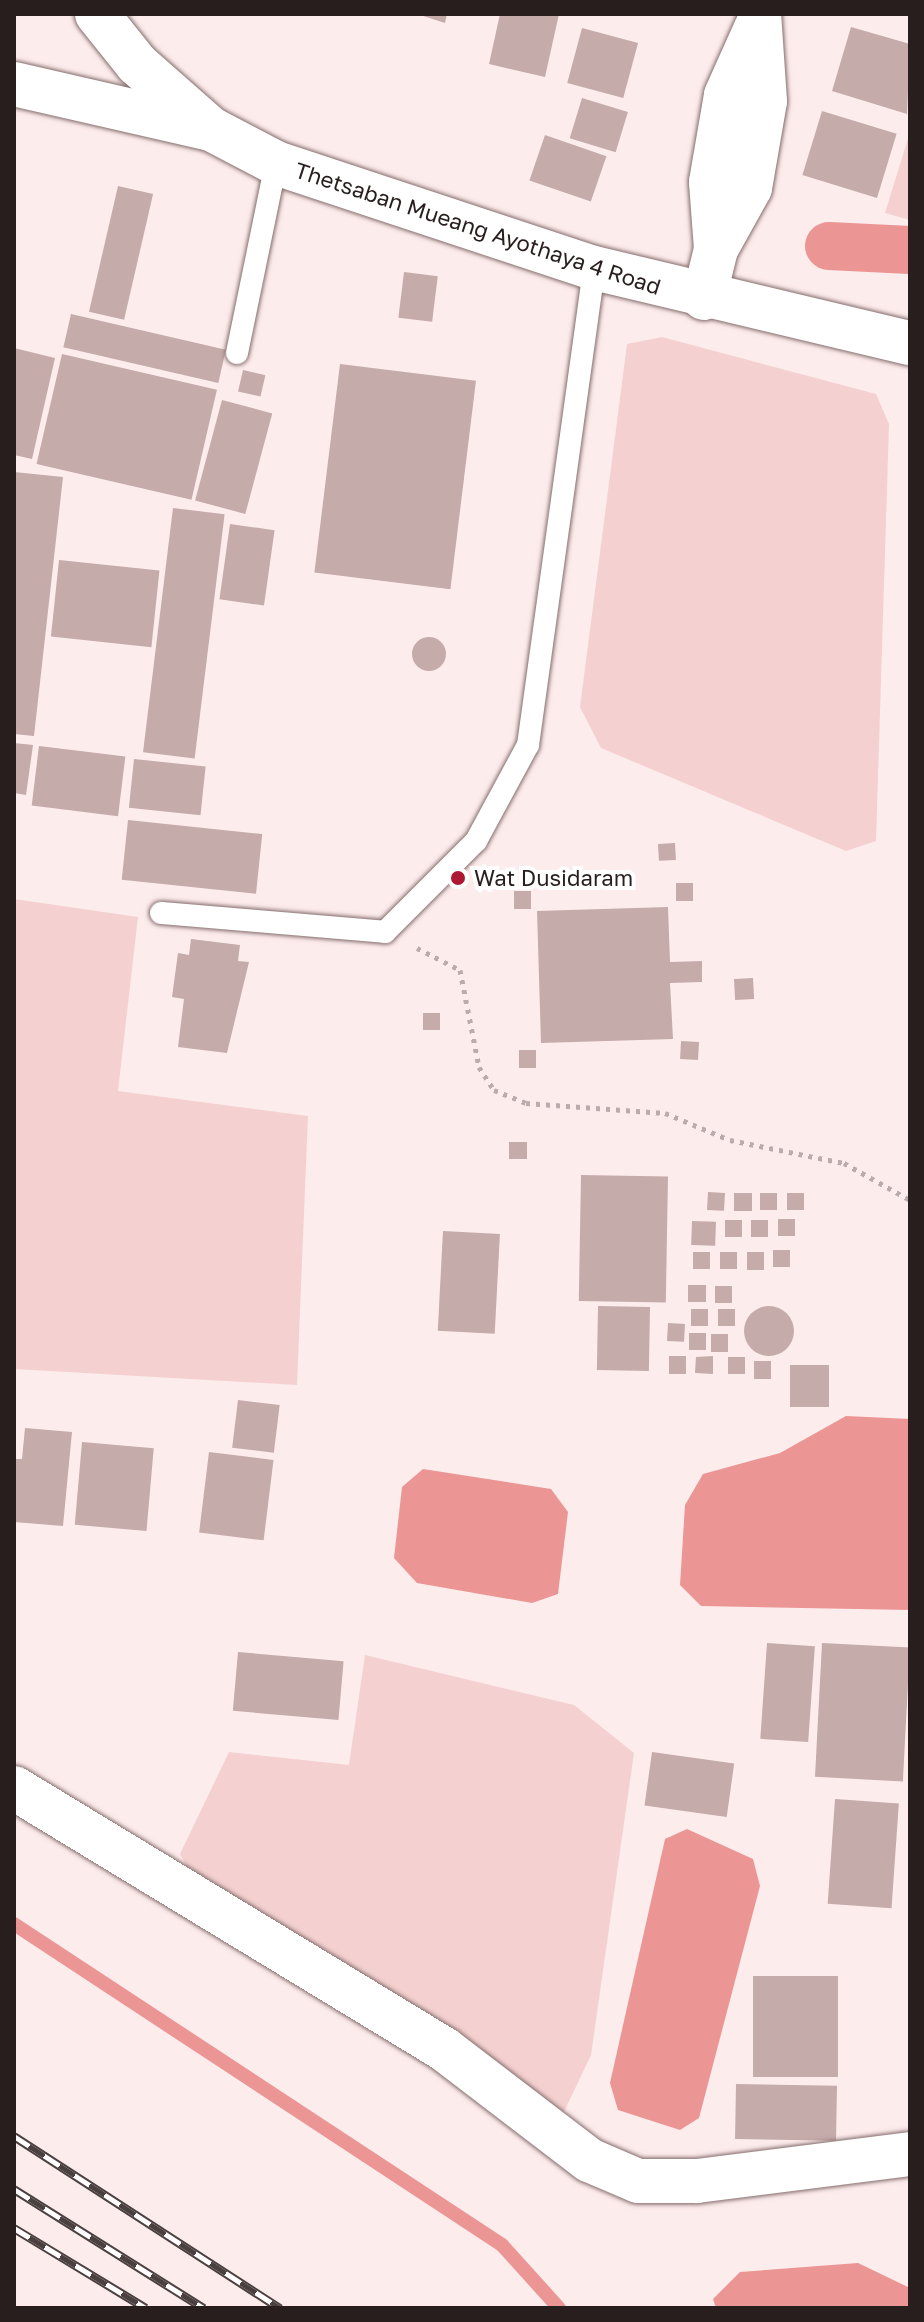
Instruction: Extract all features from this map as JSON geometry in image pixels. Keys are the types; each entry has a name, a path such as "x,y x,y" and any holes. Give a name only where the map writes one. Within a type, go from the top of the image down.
{"street":[{"name":"Thetsaban Mueang Ayothaya 4 Road","path":"97,14 137,64 211,129 276,163 594,268 704,298 910,343"},
{"path":"704,298 716,249 750,188 765,101 759,18"},
{"path":"14,84 211,129"},
{"path":"14,1788 444,2049 589,2160 625,2176 697,2181 910,2154"}],"lane":[{"path":"237,353 276,163"},
{"path":"161,913 385,932 476,841 528,745 594,268"}],"path":[{"path":"385,932 460,970 479,1067 494,1090 526,1103 665,1113 730,1140 844,1163 910,1200"}],"shaded area":[{"path":"910,132 910,220 885,213"},
{"path":"662,337 876,394 889,424 876,841 846,851 601,748 580,707 627,344"},
{"path":"14,899 138,917 118,1091 308,1116 297,1385 14,1369"},
{"path":"846,1416 910,1419 910,1610 701,1606 680,1585 685,1505 703,1474 780,1453"},
{"path":"423,1469 551,1489 568,1512 558,1594 532,1603 417,1583 394,1558 402,1487"},
{"path":"365,1655 574,1705 634,1753 591,2055 562,2116 457,2031 187,1867 180,1854 229,1752 349,1765"},
{"path":"687,1829 753,1859 760,1886 699,2118 680,2130 618,2110 610,2083 665,1839"},
{"path":"858,2263 910,2288 910,2308 716,2308 713,2299 740,2272"}],"building":[{"path":"417,14 447,14 445,23"},
{"path":"500,14 559,14 545,77 489,64"},
{"path":"851,27 910,44 907,114 832,91"},
{"path":"582,28 638,43 623,98 567,83"},
{"path":"582,98 628,112 616,152 570,138"},
{"path":"822,111 897,134 877,198 802,175"},
{"path":"545,135 606,156 591,202 529,180"},
{"path":"118,186 153,194 124,320 89,312"},
{"path":"404,272 438,276 432,322 398,318"},
{"path":"71,314 226,350 218,383 63,347"},
{"path":"14,348 55,358 32,459 14,455"},
{"path":"62,354 217,390 192,500 37,464"},
{"path":"340,364 476,381 450,589 314,572"},
{"path":"243,370 265,375 260,397 238,391"},
{"path":"222,400 272,413 245,514 195,500"},
{"path":"14,472 63,477 34,736 14,734"},
{"path":"173,508 225,514 195,759 143,752"},
{"path":"230,524 275,530 264,606 219,599"},
{"path":"59,560 159,571 151,647 51,637"},
{"path":"429,637 441,642 446,654 441,666 429,671 417,666 412,654 417,642"},
{"path":"14,743 33,745 26,795 14,793"},
{"path":"39,746 125,757 118,816 32,806"},
{"path":"134,759 206,767 200,815 129,808"},
{"path":"128,820 262,834 256,894 122,880"},
{"path":"675,843 676,860 659,861 658,844"},
{"path":"676,883 693,883 693,901 676,901"},
{"path":"514,891 531,891 531,909 514,909"},
{"path":"668,907 670,962 702,961 702,982 670,983 673,1039 541,1043 537,911"},
{"path":"191,939 240,945 238,961 249,962 227,1053 178,1047 184,999 172,997 178,953 189,955"},
{"path":"753,978 754,999 735,1000 734,979"},
{"path":"423,1013 440,1013 440,1030 423,1030"},
{"path":"681,1041 699,1042 698,1060 680,1059"},
{"path":"519,1050 536,1050 536,1068 519,1068"},
{"path":"509,1142 527,1142 527,1159 509,1159"},
{"path":"581,1175 668,1177 666,1302 579,1301"},
{"path":"708,1192 725,1193 724,1211 707,1210"},
{"path":"734,1193 752,1193 752,1211 734,1211"},
{"path":"760,1193 777,1193 777,1210 760,1210"},
{"path":"787,1193 804,1193 804,1210 787,1210"},
{"path":"778,1219 795,1219 795,1236 778,1236"},
{"path":"725,1220 742,1220 742,1237 725,1237"},
{"path":"751,1220 768,1220 768,1237 751,1237"},
{"path":"692,1221 716,1222 715,1246 691,1245"},
{"path":"443,1231 500,1234 495,1334 438,1331"},
{"path":"773,1250 790,1250 790,1267 773,1267"},
{"path":"693,1252 710,1252 710,1269 693,1269"},
{"path":"720,1252 737,1252 737,1269 720,1269"},
{"path":"747,1252 764,1252 764,1270 747,1270"},
{"path":"688,1285 706,1285 706,1302 688,1302"},
{"path":"715,1286 732,1286 732,1303 715,1303"},
{"path":"598,1306 650,1307 649,1371 597,1370"},
{"path":"769,1306 786,1314 794,1331 786,1348 769,1356 752,1348 744,1331 752,1314"},
{"path":"691,1309 708,1309 708,1326 691,1326"},
{"path":"718,1309 735,1309 735,1326 718,1326"},
{"path":"668,1323 685,1324 684,1342 667,1341"},
{"path":"689,1333 706,1333 706,1350 689,1350"},
{"path":"711,1334 728,1334 728,1352 711,1352"},
{"path":"669,1356 686,1356 686,1374 669,1374"},
{"path":"713,1356 713,1374 695,1373 696,1357"},
{"path":"728,1357 745,1357 745,1374 728,1374"},
{"path":"754,1361 771,1361 771,1379 754,1379"},
{"path":"790,1365 829,1365 829,1407 790,1407"},
{"path":"238,1400 280,1405 274,1453 232,1448"},
{"path":"25,1428 72,1432 63,1526 14,1522 14,1429 16,1459 22,1459"},
{"path":"82,1442 154,1448 146,1531 75,1525"},
{"path":"209,1452 274,1460 264,1540 199,1532"},
{"path":"767,1643 815,1646 808,1742 760,1739"},
{"path":"822,1643 910,1648 903,1781 815,1777"},
{"path":"238,1652 344,1661 338,1720 233,1711"},
{"path":"652,1752 734,1764 727,1817 644,1805"},
{"path":"835,1799 899,1803 892,1908 828,1904"},
{"path":"753,1976 838,1976 838,2077 753,2077"},
{"path":"736,2084 837,2086 836,2141 735,2139"}],"waterway":[{"path":"829,246 910,250"},
{"path":"14,1924 502,2245 559,2308"}],"railway":[{"path":"14,2136 280,2308"},
{"path":"14,2189 204,2308"},
{"path":"14,2228 146,2308"}],"place":[{"name":"Wat Dusidaram","path":"458,878"}]}
